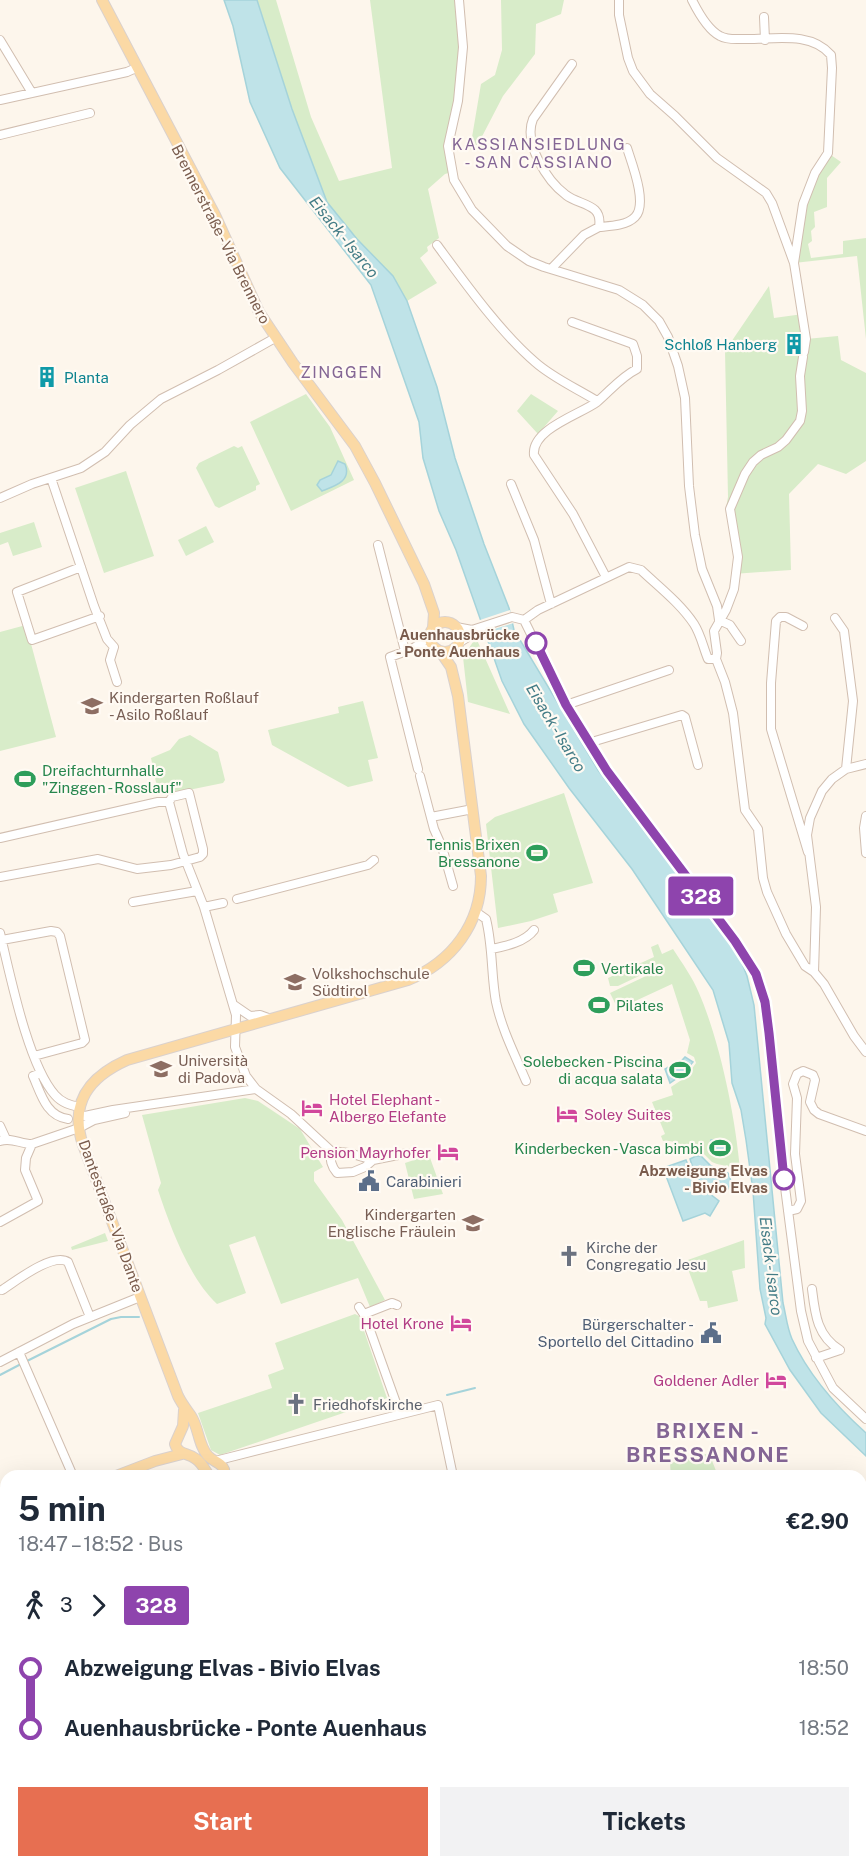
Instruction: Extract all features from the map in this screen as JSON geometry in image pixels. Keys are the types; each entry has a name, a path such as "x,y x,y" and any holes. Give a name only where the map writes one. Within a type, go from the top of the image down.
{"main road":[{"name":"Brennerstraße - Via Brennero","path":"102,0 200,185 259,312 275,338 355,446 424,584 434,613 432,633 438,650 451,667 458,696 481,876 477,912"},
{"name":"Brennerstraße - Via Brennero","path":"424,584 460,634 457,666 460,687 458,696"},
{"path":"432,633 442,623 453,625"},
{"path":"438,650 452,651 459,644"},
{"path":"82,1112 86,1093 95,1080 115,1065 127,1060 379,990 416,977 448,954 467,933 477,912"},
{"name":"Dantestraße - Via Dante","path":"82,1112 79,1128 140,1297 184,1410 191,1417 204,1450 223,1466 224,1470"},
{"path":"156,1461 176,1444 183,1426 184,1410"},
{"path":"132,1470 156,1461 186,1455 199,1449 198,1437 185,1431 180,1433"},
{"path":"176,1444 186,1455 202,1464 205,1470"}],"street":[{"path":"459,0 463,47 458,101 448,146 454,180 472,210 507,246 529,261 618,290 643,305 659,321 668,337 678,366 685,398 689,486 695,535 702,569 717,606 719,620"},
{"path":"619,0 624,45 633,71 650,94 717,158 766,193 795,262 806,339 800,376 802,411 800,421 786,440 753,462 745,474 730,509 738,557 734,589 714,631 716,659 733,713 745,810 758,829 763,878 767,892 786,934 805,966 814,972 824,984 854,1036 866,1052"},
{"path":"692,0 710,27 722,38 765,40 798,38 808,40 828,51 832,59 828,153 815,173 803,204 795,262"},
{"path":"764,17 765,40"},
{"path":"0,40 32,93"},
{"path":"572,64 533,119 530,137 541,166 568,197 594,209 599,216 598,227"},
{"path":"0,100 127,72 136,68"},
{"path":"0,135 90,113"},
{"path":"551,269 584,235 598,227 617,225 636,216 640,196 627,148"},
{"path":"437,245 518,346 553,376 597,401"},
{"path":"572,322 633,344 637,356 637,369 620,379 597,401 551,428 533,450 534,455 573,514 606,577"},
{"path":"0,498 81,468 105,452 130,425 161,399 275,338"},
{"path":"51,478 107,639 114,647 110,660 117,682"},
{"path":"511,484 534,540 551,604"},
{"path":"378,545 408,650"},
{"path":"81,567 17,592 32,639 100,616"},
{"path":"453,625 475,629 512,617 524,620 538,610 629,567 640,570 683,609 694,625 708,659 716,659"},
{"path":"803,626 786,617 780,617 776,621 771,682 771,729 808,852"},
{"path":"835,618 844,631 853,701 846,769"},
{"path":"524,620 566,705 590,745 651,831 735,941 756,974 765,1002 788,1211 801,1311 808,1341 840,1398 866,1419"},
{"path":"719,620 730,625 741,641"},
{"path":"459,644 475,629"},
{"path":"432,633 408,650 390,657 434,829 442,847 453,886"},
{"path":"408,650 438,650"},
{"path":"566,705 669,670"},
{"path":"590,745 595,741 682,715 685,717 698,765"},
{"path":"814,972 816,907 808,852 807,835 810,818 822,791 831,779 846,769 866,764"},
{"path":"0,877 98,859 137,868 171,865 200,858 203,854 189,794 172,797 168,802"},
{"path":"0,838 158,802 168,802"},
{"path":"168,802 186,861 204,907 233,1003 237,1029 234,1037 235,1047 242,1070 256,1089 291,1114 331,1151 349,1153 373,1160 408,1153"},
{"path":"431,817 473,809"},
{"path":"866,816 864,828 866,853"},
{"path":"237,899 368,865 374,860"},
{"path":"133,902 198,891"},
{"path":"204,907 223,903"},
{"path":"477,912 486,919 492,949 496,998 504,1031 526,1081"},
{"path":"492,949 509,945 530,935 534,930"},
{"path":"34,1056 82,1044 86,1040 60,936 57,932 51,931 1,937 34,1056 50,1089 60,1100 82,1112 256,1089"},
{"path":"233,1003 245,1014 254,1017 260,1015 271,1019"},
{"path":"788,1211 797,1209 801,1201 795,1154 797,1098 793,1084 797,1074 803,1071 813,1076 815,1080 810,1102 814,1110 866,1131"},
{"path":"41,1073 33,1076 46,1105 57,1116 68,1119"},
{"path":"0,1126 3,1140 32,1144 79,1128 94,1120 136,1110 140,1105"},
{"path":"0,1222 38,1201 25,1170 26,1158 32,1144"},
{"path":"331,1151 330,1161 337,1173 353,1172 365,1167 373,1160"},
{"path":"2,1290 32,1271 55,1259 63,1258 68,1262 90,1317"},
{"path":"812,1289 816,1320 823,1336 840,1350 816,1358"},
{"path":"0,1362 22,1359 90,1317 140,1297"},
{"path":"397,1305 392,1303 361,1310 400,1414"},
{"path":"22,1359 70,1470"},
{"path":"215,1461 438,1406 452,1470"},
{"path":"229,1470 241,1456"}],"green space":[{"path":"257,0 276,0 311,117 339,181 392,168 370,0 459,0 463,47 448,139 452,172 445,174 428,189 439,238 427,247 428,251 420,258 437,283 407,301 393,276 357,239 327,202 292,109"},
{"path":"501,0 564,0 561,14 536,24 535,54 503,96 474,152 470,149 481,84 495,75 502,50"},
{"path":"828,153 841,162 827,178 827,207 814,212 815,227 811,231 812,241 808,244 811,258 843,254 843,241 866,238 866,339 857,256 794,263 803,204"},
{"path":"769,286 774,318 803,314 806,339 838,336 841,360 866,373 866,461 846,474 818,464 789,494 791,570 733,574 734,554 726,508 728,497 725,351"},
{"path":"306,394 330,427 354,480 291,511 250,422"},
{"path":"531,394 558,411 538,434 517,411"},
{"path":"234,446 238,448 242,446 260,484 256,486 256,490 219,508 215,506 196,468 199,463"},
{"path":"126,471 154,556 104,573 75,488"},
{"path":"34,522 42,547 13,556 8,542 0,545 0,533"},
{"path":"206,526 214,542 186,556 178,540"},
{"path":"26,625 56,737 0,751 0,632"},
{"path":"475,639 510,714 468,702 463,657"},
{"path":"363,701 378,758 368,760 373,781 348,787 272,745 268,730 339,713 338,707"},
{"path":"190,735 218,752 225,780 223,783 169,794 168,790 158,792 151,758 170,750 179,739"},
{"name":"Tennis Brixen Bressanone","path":"564,793 593,883 553,894 558,912 498,928 486,824 495,817"},
{"path":"658,944 662,954 673,949 694,982 707,1012 726,1079 740,1169 712,1162 703,1153 693,1148 683,1152 678,1144 663,1141 661,1136 665,1134 652,1102 673,1095 671,1087 686,1077 696,1063 694,1057 687,1053 690,1040 672,984 618,1009 610,993 663,968 658,967 618,986 610,986 608,978 654,957 651,947"},
{"path":"245,1098 258,1101 300,1129 323,1167 314,1172 314,1181 342,1220 385,1300 370,1307 358,1278 281,1304 255,1236 229,1245 246,1293 217,1304 207,1293 189,1266 158,1190 161,1183 142,1115"},
{"path":"429,1155 443,1194 414,1199 405,1163"},
{"path":"105,1233 108,1241 72,1250 71,1247"},
{"path":"744,1240 745,1268 732,1271 738,1301 708,1308 707,1301 700,1301 685,1261"},
{"path":"355,1314 359,1316 387,1398 220,1455 211,1450 198,1413 272,1388 268,1375 284,1369 275,1343"},
{"path":"709,1453 716,1470 671,1470 670,1463 684,1459 685,1461 692,1457 694,1459 702,1455 703,1457"}],"water":[{"name":"Eisack - Isarco","path":"224,0 257,0 292,109 327,202 357,239 393,276 407,301 437,387 455,458 484,544 509,608 514,630 598,770 739,956 754,1005 783,1303 788,1326 799,1353 815,1378 844,1412 866,1433 866,1456 821,1413 790,1370 765,1324 746,1140 741,1110 732,1083 729,1043 713,990 632,869 569,788 524,724 502,681 456,550 439,511 423,458 419,422 371,285 280,168 250,102 233,26"},
{"path":"338,461 345,464 347,470 344,479 337,485 322,491 317,485 320,480 331,475"},
{"name":"Solebecken - Piscina di acqua salata","path":"685,1057 693,1062 683,1074 670,1083 665,1069 670,1066 672,1071"},
{"name":"Kinderbecken - Vasca bimbi","path":"711,1140 724,1142 727,1155 717,1156 710,1144"},
{"path":"701,1156 711,1166 728,1173 731,1181 726,1191 717,1193 708,1189 700,1181 690,1159"},
{"path":"686,1160 696,1183 719,1201 710,1216 705,1213 683,1221 663,1168"}],"pier":[{"name":"Auenhausbrücke - Ponte Auenhaus","path":"510,610 514,623 481,633 477,621"}],"waterway":[{"path":"27,1361 111,1319 139,1317"},
{"path":"0,1375 21,1364"},
{"path":"447,1395 475,1388"}],"bus line":[{"name":"328","path":"536,643 566,705 607,771 749,960 756,974 765,1002 784,1179"}],"place":[{"name":"Schloß Hanberg","path":"794,344"},
{"name":"Planta","path":"47,377"},
{"name":"Auenhausbrücke - Ponte Auenhaus","path":"536,643"},
{"name":"Kindergarten Roßlauf - Asilo Roßlauf","path":"92,706"},
{"name":"Dreifachturnhalle \"Zinggen - Rosslauf\"","path":"25,779"},
{"name":"Tennis Brixen Bressanone","path":"537,853"},
{"name":"Vertikale","path":"584,968"},
{"name":"Volkshochschule Südtirol","path":"295,982"},
{"name":"Pilates","path":"599,1005"},
{"name":"Università di Padova","path":"161,1069"},
{"name":"Solebecken - Piscina di acqua salata","path":"680,1070"},
{"name":"Hotel Elephant - Albergo Elefante","path":"312,1108"},
{"name":"Soley Suites","path":"567,1114"},
{"name":"Kinderbecken - Vasca bimbi","path":"720,1148"},
{"name":"Pension Mayrhofer","path":"448,1152"},
{"name":"Abzweigung Elvas - Bivio Elvas","path":"784,1179"},
{"name":"Carabinieri","path":"369,1181"},
{"name":"Kindergarten Englische Fräulein","path":"473,1223"},
{"name":"Kirche der Congregatio Jesu","path":"569,1256"},
{"name":"Hotel Krone","path":"461,1323"},
{"name":"Bürgerschalter - Sportello del Cittadino","path":"711,1333"},
{"name":"Goldener Adler","path":"776,1380"},
{"name":"Friedhofskirche","path":"296,1404"}],"district":[{"name":"KASSIANSIEDLUNG - SAN CASSIANO","path":"539,153"},
{"name":"ZINGGEN","path":"342,372"},
{"name":"BRIXEN - BRESSANONE","path":"708,1442"}]}
